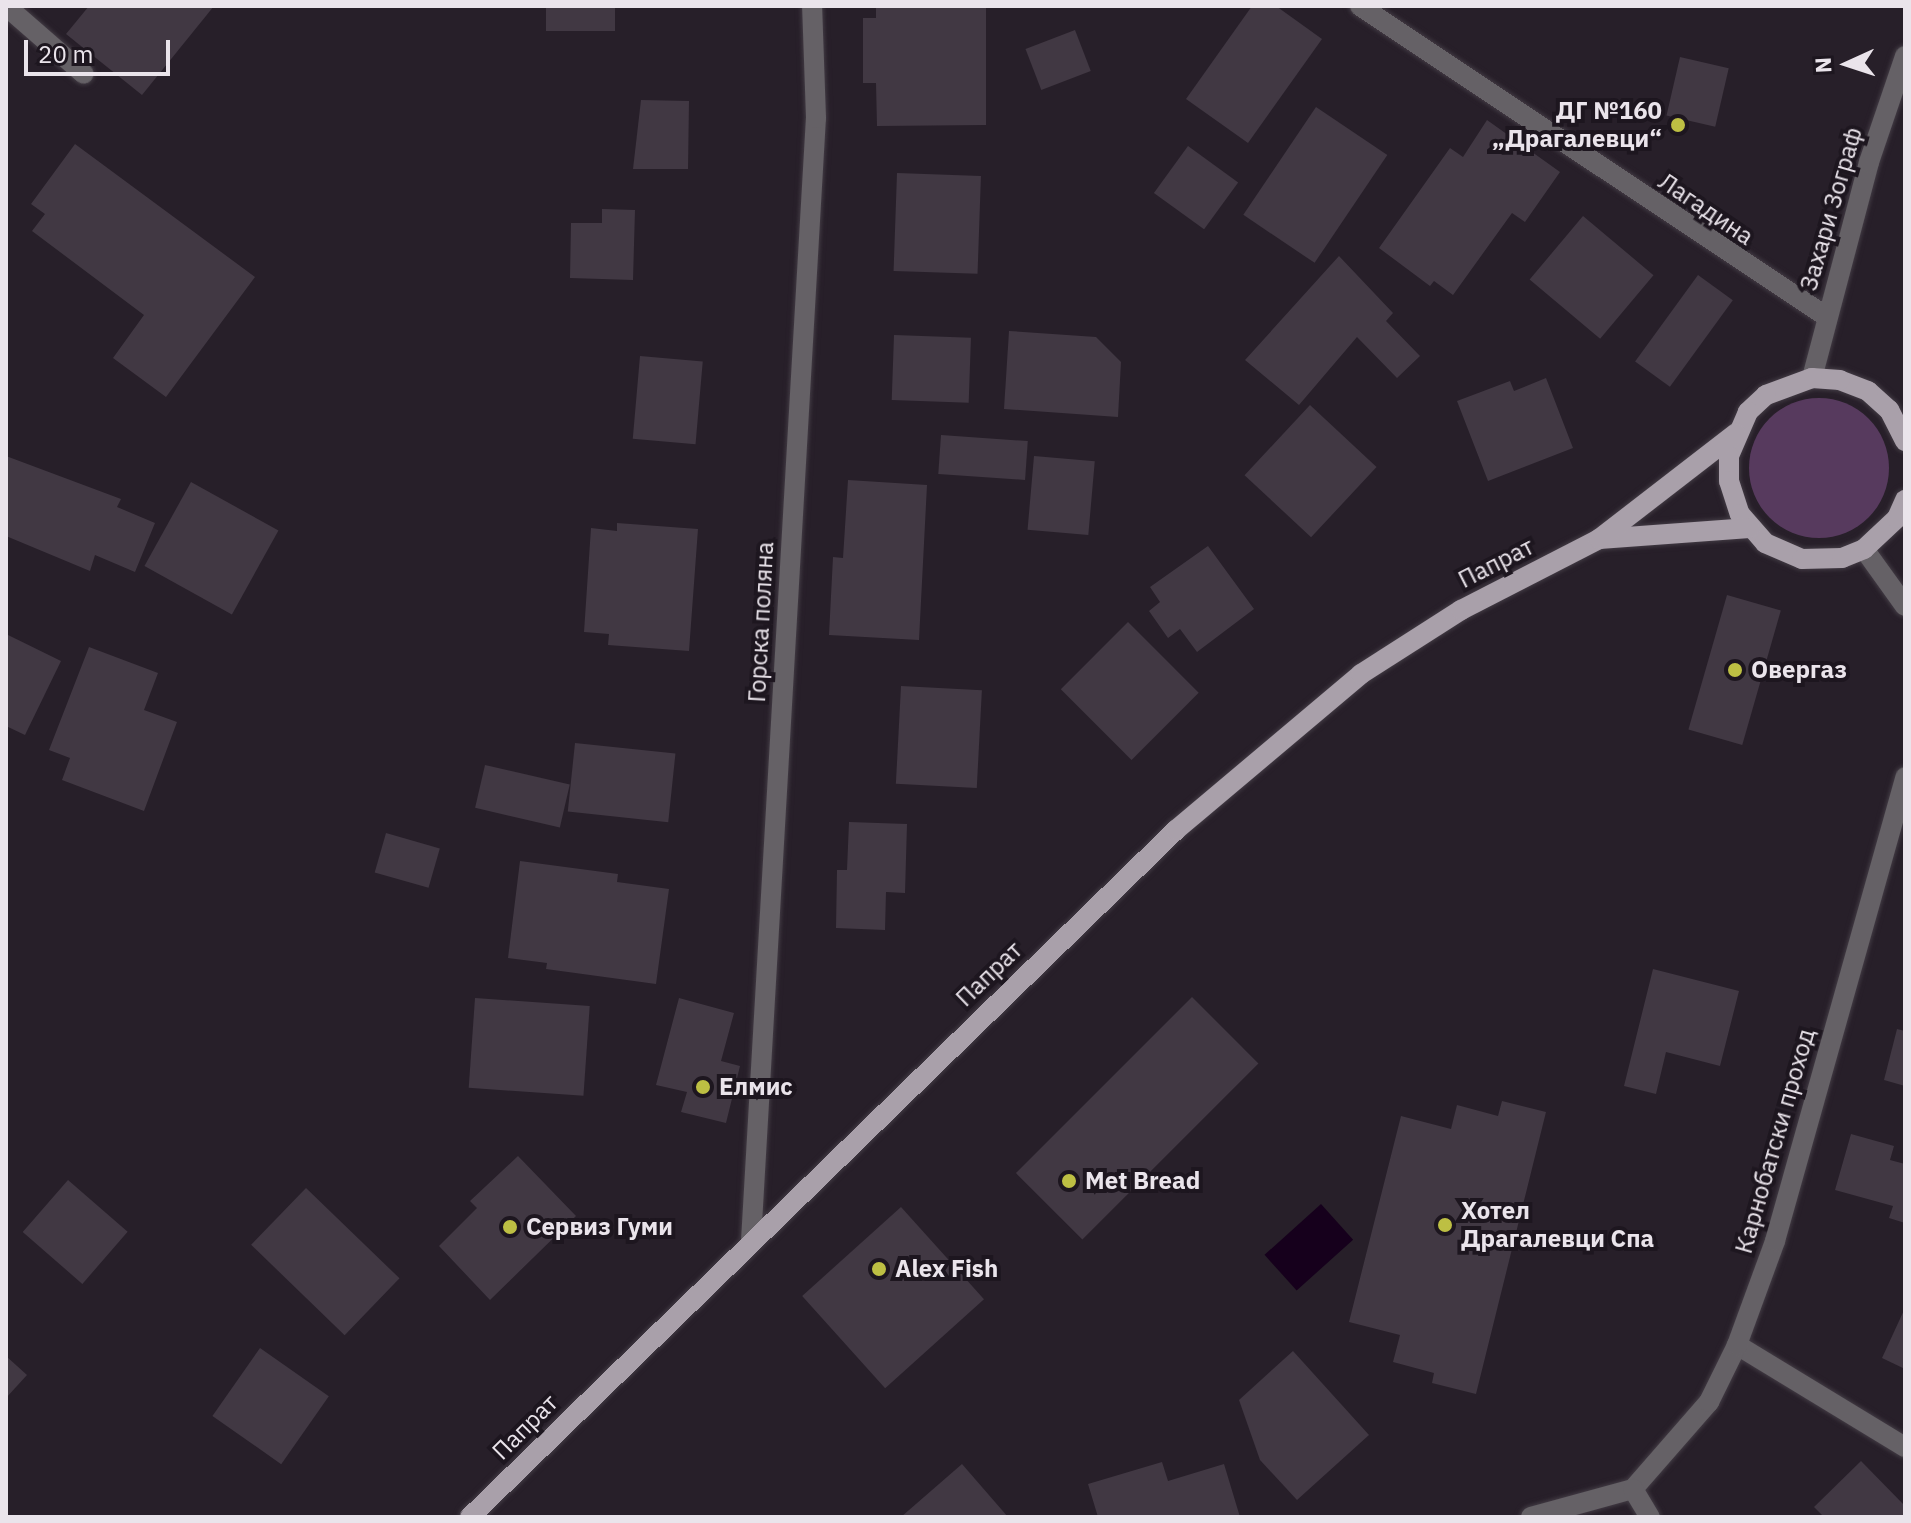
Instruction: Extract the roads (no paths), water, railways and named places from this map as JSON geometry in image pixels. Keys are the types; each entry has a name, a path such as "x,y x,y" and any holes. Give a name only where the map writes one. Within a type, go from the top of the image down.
{"main road":[{"name":"Папрат","path":"470,1517 1176,830 1349,684 1461,610 1599,539 1736,433 1766,395 1812,378"},
{"path":"1812,378 1840,380 1868,391 1897,413 1905,441"},
{"path":"1736,433 1729,481 1733,498 1750,528 1782,553 1802,559 1842,558 1864,549 1897,518 1905,500"},
{"name":"Папрат","path":"1599,539 1750,528"}],"street":[{"path":"6,6 84,74"},
{"name":"Горска поляна","path":"751,1241 816,118 812,6"},
{"name":"Лагадина","path":"1360,6 1827,317"},
{"name":"Захари Зограф","path":"1812,378 1869,162 1905,56"},
{"path":"1864,549 1905,606"},
{"name":"Карнобатски проход","path":"1633,1489 1709,1402 1737,1345 1775,1241 1905,777"},
{"path":"1737,1345 1905,1447"},
{"path":"1531,1517 1633,1489 1650,1517"}],"place":[{"name":"ДГ №160 „Драгалевци“","path":"1678,125"},
{"name":"Овергаз","path":"1735,670"},
{"name":"Елмис","path":"703,1087"},
{"name":"Met Bread","path":"1069,1181"},
{"name":"Хотел Драгалевци Спа","path":"1445,1225"},
{"name":"Сервиз Гуми","path":"510,1227"},
{"name":"Alex Fish","path":"879,1269"}]}
